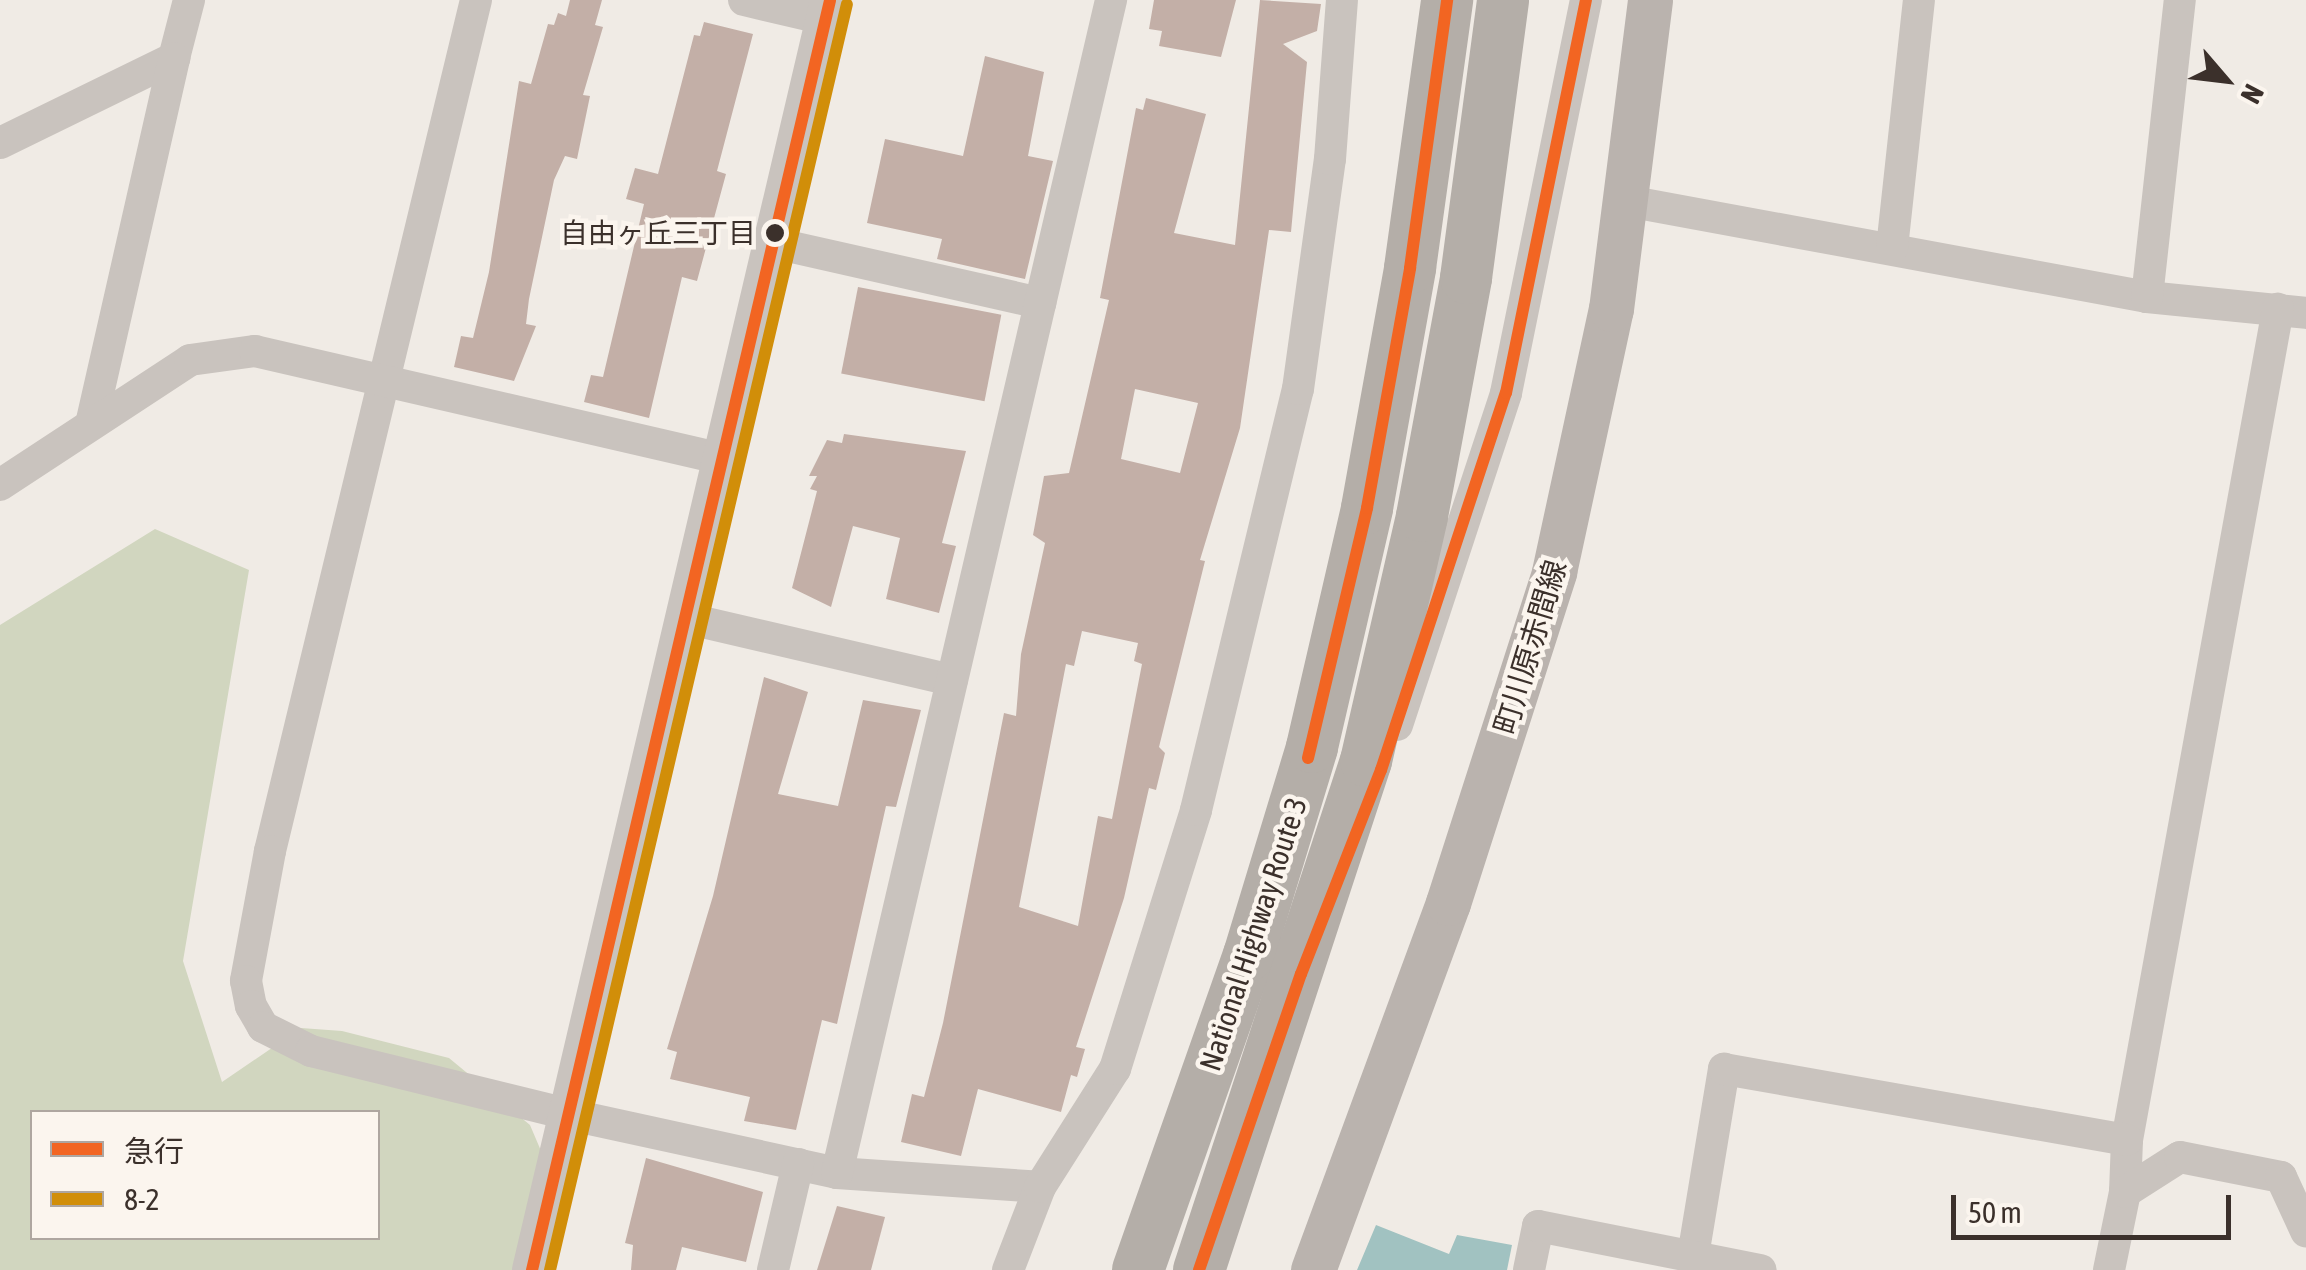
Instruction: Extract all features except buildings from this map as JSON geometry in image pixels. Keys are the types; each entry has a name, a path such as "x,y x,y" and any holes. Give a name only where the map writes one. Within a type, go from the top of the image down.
{"highway":[{"name":"National Highway Route 3","path":"1138,1270 1249,955 1312,747 1370,489 1447,0"},
{"name":"National Highway Route 3","path":"1199,1270 1301,974 1366,761 1422,516 1466,278 1503,0"}],"main road":[{"name":"町川原赤間線","path":"1313,1270 1448,903 1554,572 1627,201 1650,0"}],"street":[{"path":"92,420 189,0"},
{"path":"476,0 270,850 246,982 251,1006 262,1027 311,1051 567,1114 837,1173 1040,1187"},
{"path":"532,1270 827,10 744,0"},
{"path":"837,1173 1112,0"},
{"path":"1008,1270 1040,1187 1115,1070 1196,810 1298,389 1330,159 1342,0"},
{"path":"1301,974 1381,770 1506,392 1586,0"},
{"path":"1892,248 1919,0"},
{"path":"2147,297 2180,0"},
{"path":"2,138 174,58"},
{"path":"1627,201 2147,297 2292,311 2127,1140 2125,1192 2109,1270"},
{"path":"774,243 1040,303"},
{"path":"0,485 92,420 190,360 255,351 723,459"},
{"path":"686,618 952,680"},
{"path":"1693,1256 1724,1068 2127,1140"},
{"path":"2125,1192 2180,1156 2281,1177 2306,1231"},
{"path":"773,1270 798,1164"},
{"path":"1529,1270 1538,1226 1760,1270"}],"green space":[{"path":"155,529 249,570 183,961 222,1082 301,1028 342,1031 449,1058 530,1125 550,1172 529,1270 0,1270 0,625"}],"water":[{"path":"1376,1225 1449,1254 1457,1235 1512,1245 1507,1270 1357,1270"}],"transit line":[{"name":"急行","path":"532,1270 830,0"},
{"name":"急行","path":"1308,758 1367,508 1410,268 1447,0"},
{"name":"急行","path":"1199,1270 1301,974 1381,770 1506,393 1586,0"},
{"name":"8-2","path":"550,1270 847,4"}],"place":[{"name":"自由ヶ丘三丁目","path":"775,233"}]}
